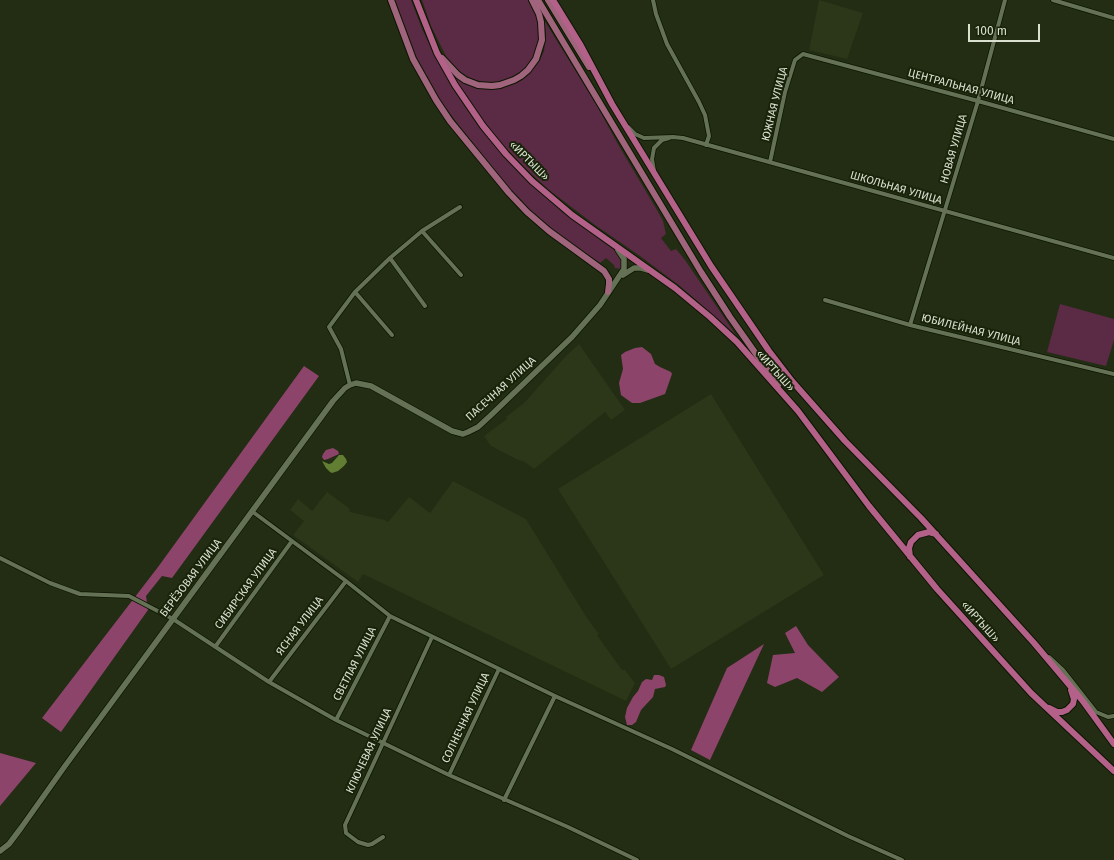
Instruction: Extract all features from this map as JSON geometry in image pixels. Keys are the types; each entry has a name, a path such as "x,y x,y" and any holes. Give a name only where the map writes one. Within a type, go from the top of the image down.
{"highway":[{"name":"«ИРТЫШ»","path":"416,0 437,53 462,96 493,139 524,173 572,215 652,272 721,326 798,411 861,496 910,557 958,613 1038,700 1114,771"},
{"name":"«ИРТЫШ»","path":"553,0 580,44 612,104 711,266 769,351 792,381 845,440 936,534 1063,676 1114,744"},
{"path":"910,557 909,548 911,542 918,534 929,532 936,534"},
{"path":"1038,700 1051,710 1057,712 1062,712 1070,707 1074,699 1074,695 1063,676"}],"main road":[{"path":"390,0 413,59 436,100 450,121 509,193 527,212 548,231 604,271 609,279 608,292"},
{"path":"437,53 458,75 472,83 492,86 506,84 514,80 521,76 532,65 539,53 542,40 539,14 532,0"},
{"path":"538,0 701,272 759,358 798,411"},
{"path":"548,0 612,104"},
{"path":"572,215 622,253 625,266 617,281"},
{"path":"617,281 634,268 641,268 652,272"},
{"name":"ПАСЕЧНАЯ УЛИЦА","path":"350,385 356,383 371,386 452,432 463,434 478,427 572,337 600,305 617,281"},
{"name":"БЕРЁЗОВАЯ УЛИЦА","path":"0,851 9,844 21,828 333,401 350,385"}],"street":[{"path":"653,0 656,14 667,44 705,115 709,136 706,145"},
{"name":"НОВАЯ УЛИЦА","path":"910,325 978,100 1005,0"},
{"path":"1053,0 1114,18"},
{"name":"ЦЕНТРАЛЬНАЯ УЛИЦА","path":"803,54 978,100 1114,139"},
{"name":"ЮЖНАЯ УЛИЦА","path":"770,162 785,92 796,60 803,54"},
{"name":"ШКОЛЬНАЯ УЛИЦА","path":"624,122 639,136 644,138 673,137 706,145 1114,258"},
{"path":"655,173 652,159 654,148 662,140 673,137"},
{"path":"350,385 341,349 329,327 356,292 390,258 422,231 460,207"},
{"path":"422,231 461,275"},
{"path":"390,258 425,306"},
{"path":"356,292 392,335"},
{"name":"ЮБИЛЕЙНАЯ УЛИЦА","path":"825,300 910,325 1114,374"},
{"path":"253,512 346,581 390,616 555,696 672,749 848,836 902,860"},
{"name":"СИБИРСКАЯ УЛИЦА","path":"214,647 292,541"},
{"path":"0,558 50,583 80,594 130,596 173,619 269,682 336,720 449,775 568,827 637,860"},
{"name":"ЯСНАЯ УЛИЦА","path":"269,682 346,581"},
{"name":"СВЕТЛАЯ УЛИЦА","path":"336,720 390,616"},
{"name":"КЛЮЧЕВАЯ УЛИЦА","path":"383,837 368,846 358,842 346,833 344,826 432,637"},
{"path":"1034,643 1063,670 1096,712 1108,717 1114,716"},
{"name":"СОЛНЕЧНАЯ УЛИЦА","path":"449,775 499,669"},
{"path":"504,800 555,696"}],"shaded area":[{"path":"394,0 411,0 422,29 453,89 478,126 504,157 562,212 617,252 621,260 621,269 615,268 614,265 606,258 600,263 539,220 507,186 440,100 416,57"},
{"path":"422,0 528,0 539,22 539,36 536,52 524,70 512,78 498,83 489,84 470,78 452,66 448,60 431,26"},
{"path":"819,0 863,13 847,59 809,50"},
{"path":"544,20 596,104 663,221 666,234 661,238 671,251 676,249 685,260 736,335 680,286 549,190 524,167 492,133 466,97 454,77 479,88 487,89 500,88 518,82 527,76 540,60 544,51 546,35"},
{"path":"1060,304 1114,319 1114,340 1106,366 1047,352"},
{"path":"579,344 625,410 611,420 605,412 534,469 525,462 491,446 484,436 507,419 506,417 524,403 566,356"},
{"path":"642,347 651,354 655,364 671,372 672,374 665,394 640,403 632,403 621,395 619,383 623,369 621,355 635,348"},
{"path":"304,366 319,376 172,578 162,576 146,596 148,610 61,732 42,718 158,567"},
{"path":"711,394 824,575 671,669 558,489"},
{"path":"333,448 338,451 339,454 324,460 322,457 326,450"},
{"path":"339,455 343,455 347,462 338,471 332,473 326,468 322,461 329,464 332,463"},
{"path":"453,481 526,519 587,618 599,634 597,635 622,670 625,670 635,683 626,701 363,574 358,582 293,535 304,521 290,510 298,499 312,511 327,492 349,508 350,512 388,522 409,497 430,513"},
{"path":"796,626 808,645 839,677 822,692 797,678 775,687 767,683 773,655 795,653 785,633"},
{"path":"764,644 710,760 691,750 727,668"},
{"path":"654,675 664,677 665,687 655,689 653,697 641,710 636,722 632,725 627,725 625,717 627,708 642,682 646,679 652,680"},
{"path":"0,753 36,763 0,806"}]}
